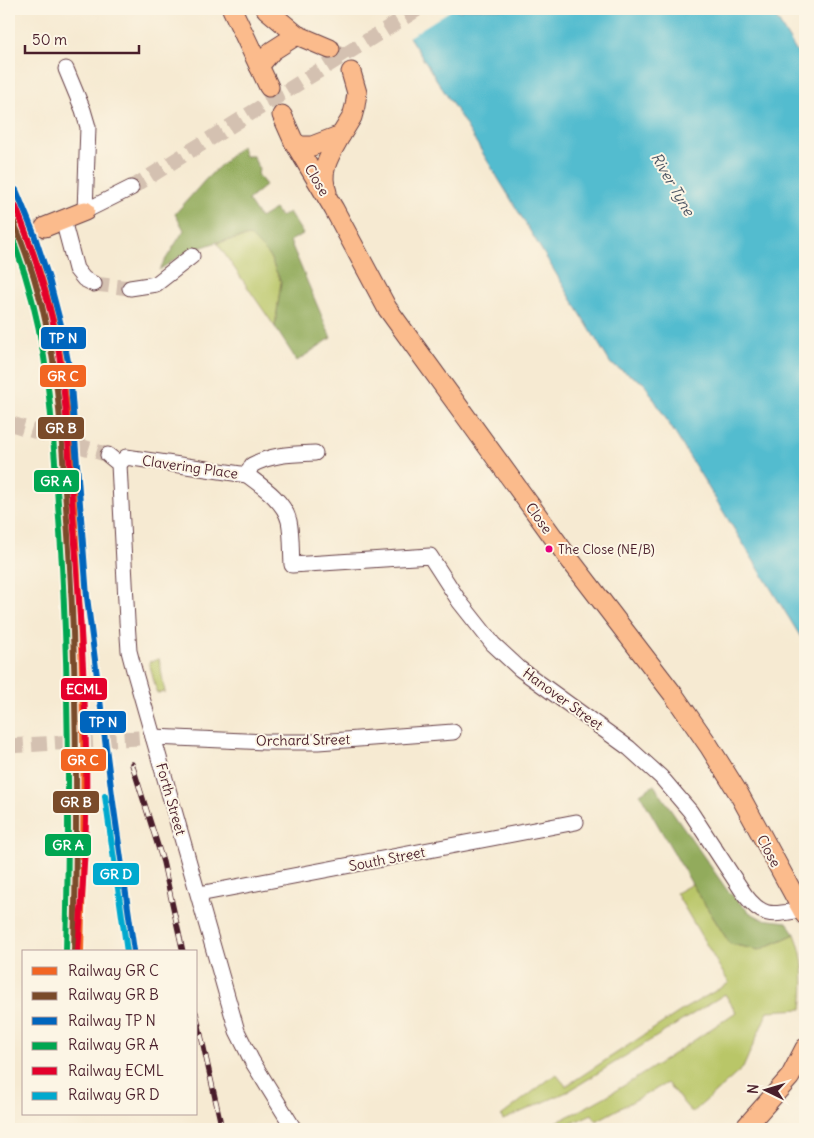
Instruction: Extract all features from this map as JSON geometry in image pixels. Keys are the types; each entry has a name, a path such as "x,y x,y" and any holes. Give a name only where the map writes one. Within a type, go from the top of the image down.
{"main road":[{"path":"232,9 269,87"},
{"path":"266,9 297,35 330,49"},
{"path":"259,66 272,51 297,35"},
{"path":"334,209 325,187 324,174 326,161 352,117 357,93 352,72"},
{"name":"Close","path":"282,115 294,142 334,209 390,312 567,556 673,694 719,761 804,913"},
{"path":"294,142 301,146 312,146 341,135"},
{"path":"45,227 85,211"},
{"path":"744,1129 790,1077 805,1048"}],"street":[{"path":"66,69 88,127 85,211 131,188"},
{"path":"63,220 76,269 84,279 94,284"},
{"path":"130,288 156,284 192,256"},
{"name":"Clavering Place","path":"114,459 126,457 247,475 252,465 264,458 315,453"},
{"name":"Forth Street","path":"114,459 129,651 237,1031 252,1061 294,1129"},
{"name":"Hanover Street","path":"247,475 270,493 284,510 289,520 292,565 430,556 459,601 493,644 520,669 629,748 661,776 690,812 754,906 762,912 774,914 804,913"},
{"name":"Orchard Street","path":"153,738 318,742 453,732"},
{"name":"South Street","path":"199,894 576,822"}],"green space":[{"path":"241,146 245,156 253,156 259,169 258,175 266,185 248,200 260,218 275,209 281,217 289,212 303,234 290,241 331,338 297,361 275,327 281,282 269,255 250,236 217,242 185,253 159,270 184,230 175,214 206,179"},
{"path":"250,236 269,255 281,282 275,327 217,243"},
{"path":"159,659 165,692 157,693 149,662"},
{"path":"654,785 727,890 749,912 762,919 787,922 795,934 759,950 730,944 692,884 640,794"},
{"path":"692,884 730,944 759,950 795,934 801,952 803,971 802,1009 768,1011 743,1068 692,1113 667,1083 596,1121 592,1114 559,1129 540,1129 616,1090 665,1060 736,1012 725,994 569,1091 503,1120 501,1116 556,1074 566,1086 684,1009 729,983 676,893"}],"water":[{"name":"River Tyne","path":"391,9 453,9 462,11 463,9 771,9 805,66 805,644 644,383 611,364 462,119"}],"pier":[{"path":"396,9 453,9 407,38 391,12"}],"tunnel":[{"path":"131,188 418,9"},
{"path":"330,49 342,58 351,72"},
{"path":"269,87 282,115"},
{"path":"9,242 45,227"},
{"path":"94,284 130,288"},
{"path":"9,423 108,455"},
{"path":"9,746 153,737"}],"railway":[{"path":"72,492 79,421"},
{"path":"132,764 163,862 183,950"},
{"path":"198,1022 222,1129"}],"transit line":[{"path":"16,190 34,234 49,279 61,325 70,372 87,597 134,950"},
{"path":"9,193 32,248 49,304 58,343 68,418 79,594 83,696 84,798 81,950"},
{"path":"9,211 31,268 47,326 60,419 70,562 74,673 76,784 74,950"},
{"path":"9,230 32,298 45,365 53,432 62,559 66,671 68,783 66,950"},
{"path":"105,796 127,950"}],"rail line":[{"name":"ECML","path":"16,207 35,259 51,312 58,348 66,416 81,638 86,747 85,836 78,950"}],"place":[{"name":"The Close (NE/B)","path":"549,549"}]}
